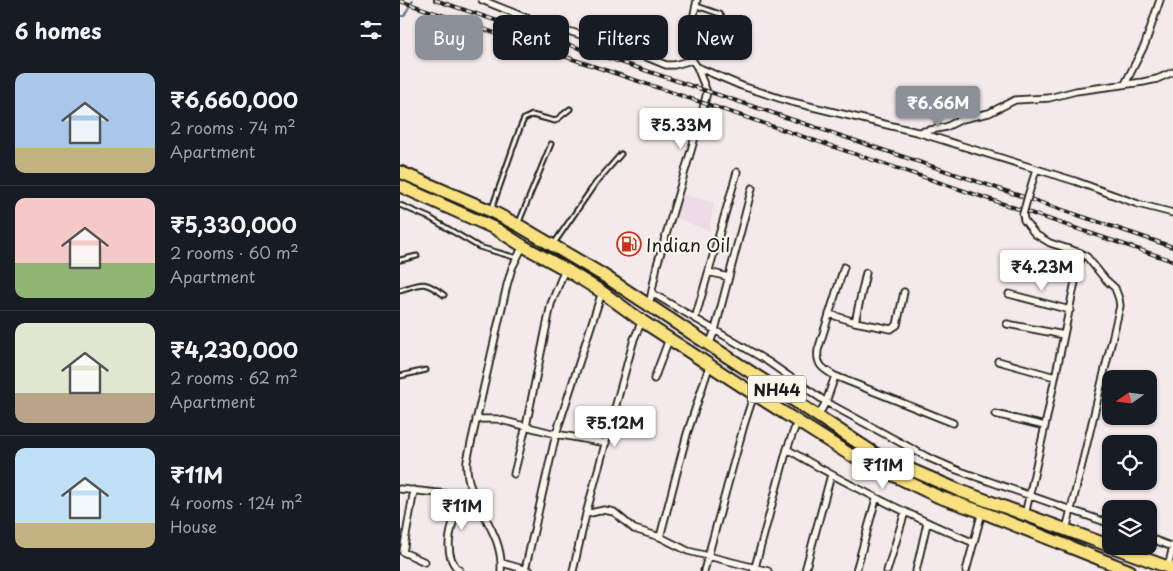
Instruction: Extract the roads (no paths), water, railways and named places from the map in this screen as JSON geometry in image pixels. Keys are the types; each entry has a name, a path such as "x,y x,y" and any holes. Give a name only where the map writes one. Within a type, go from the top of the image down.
{"highway":[{"name":"NH44","path":"400,172 491,211 553,245 603,275 877,455 958,490 1170,568"},
{"name":"NH44","path":"400,186 496,229 565,269 754,394 849,454 939,497 982,512 1127,571"}],"street":[{"path":"482,0 529,19 627,49 666,65 674,65 692,60 697,67 707,92 657,265 649,306"},
{"path":"1125,84 1146,44 1160,0"},
{"path":"697,67 742,86 788,101 917,132 1075,181 1138,204 1173,213"},
{"path":"917,132 946,127 962,119 989,113 1015,100 1049,98 1158,79 1173,72"},
{"path":"1036,170 1023,214 1024,220 1035,234 1050,243 1081,253 1087,257 1104,279 1115,288 1120,306 1066,530"},
{"path":"695,319 737,172"},
{"path":"709,345 715,330 752,188"},
{"path":"502,571 500,547 468,483 466,469 500,311 512,268 523,246"},
{"path":"1024,515 1045,426 1081,253"},
{"path":"1033,261 1077,272"},
{"path":"844,267 817,356 822,368 835,376 953,423"},
{"path":"514,474 552,304 565,269"},
{"path":"709,272 728,278"},
{"path":"855,322 866,273"},
{"path":"502,563 527,570 556,434 602,292"},
{"path":"829,314 855,322 895,328 904,292"},
{"path":"652,293 767,361 826,402 927,457 957,470 1102,521"},
{"path":"1009,294 1070,310"},
{"path":"573,571 586,514 634,339 642,320"},
{"path":"1007,324 1064,336"},
{"path":"654,378 670,338"},
{"path":"998,361 1055,377"},
{"path":"660,536 687,434 710,364"},
{"path":"818,416 826,402 835,376"},
{"path":"704,571 754,394"},
{"path":"995,414 1045,426"},
{"path":"476,419 491,418 556,434 606,443"},
{"path":"754,570 787,449 797,422"},
{"path":"787,449 831,475 876,498 974,543"},
{"path":"804,571 831,475"},
{"path":"400,489 476,497"},
{"path":"414,490 402,552 425,562"},
{"path":"460,571 453,564 449,550 450,538 461,496"},
{"path":"856,571 876,498"},
{"path":"586,514 598,510 614,512 634,529 660,536 688,551 754,570 768,571"},
{"path":"887,571 905,512"},
{"path":"966,571 982,512"},
{"path":"916,571 927,523"},
{"path":"1157,541 1173,546 1170,568"}],"lane":[{"path":"696,3 721,15"},
{"path":"491,211 524,120 532,115 555,121 570,109"},
{"path":"518,225 551,144"},
{"path":"553,245 595,184 621,154"},
{"path":"400,205 430,218 479,246 517,258"},
{"path":"400,260 417,256"},
{"path":"400,290 425,283 444,295"},
{"path":"400,376 426,370"}],"waterway":[{"path":"400,16 404,16 413,0"}],"railway":[{"path":"435,0 1173,247"},
{"path":"400,1 1173,261"}],"place":[{"name":"Indian Oil","path":"629,244"}]}
